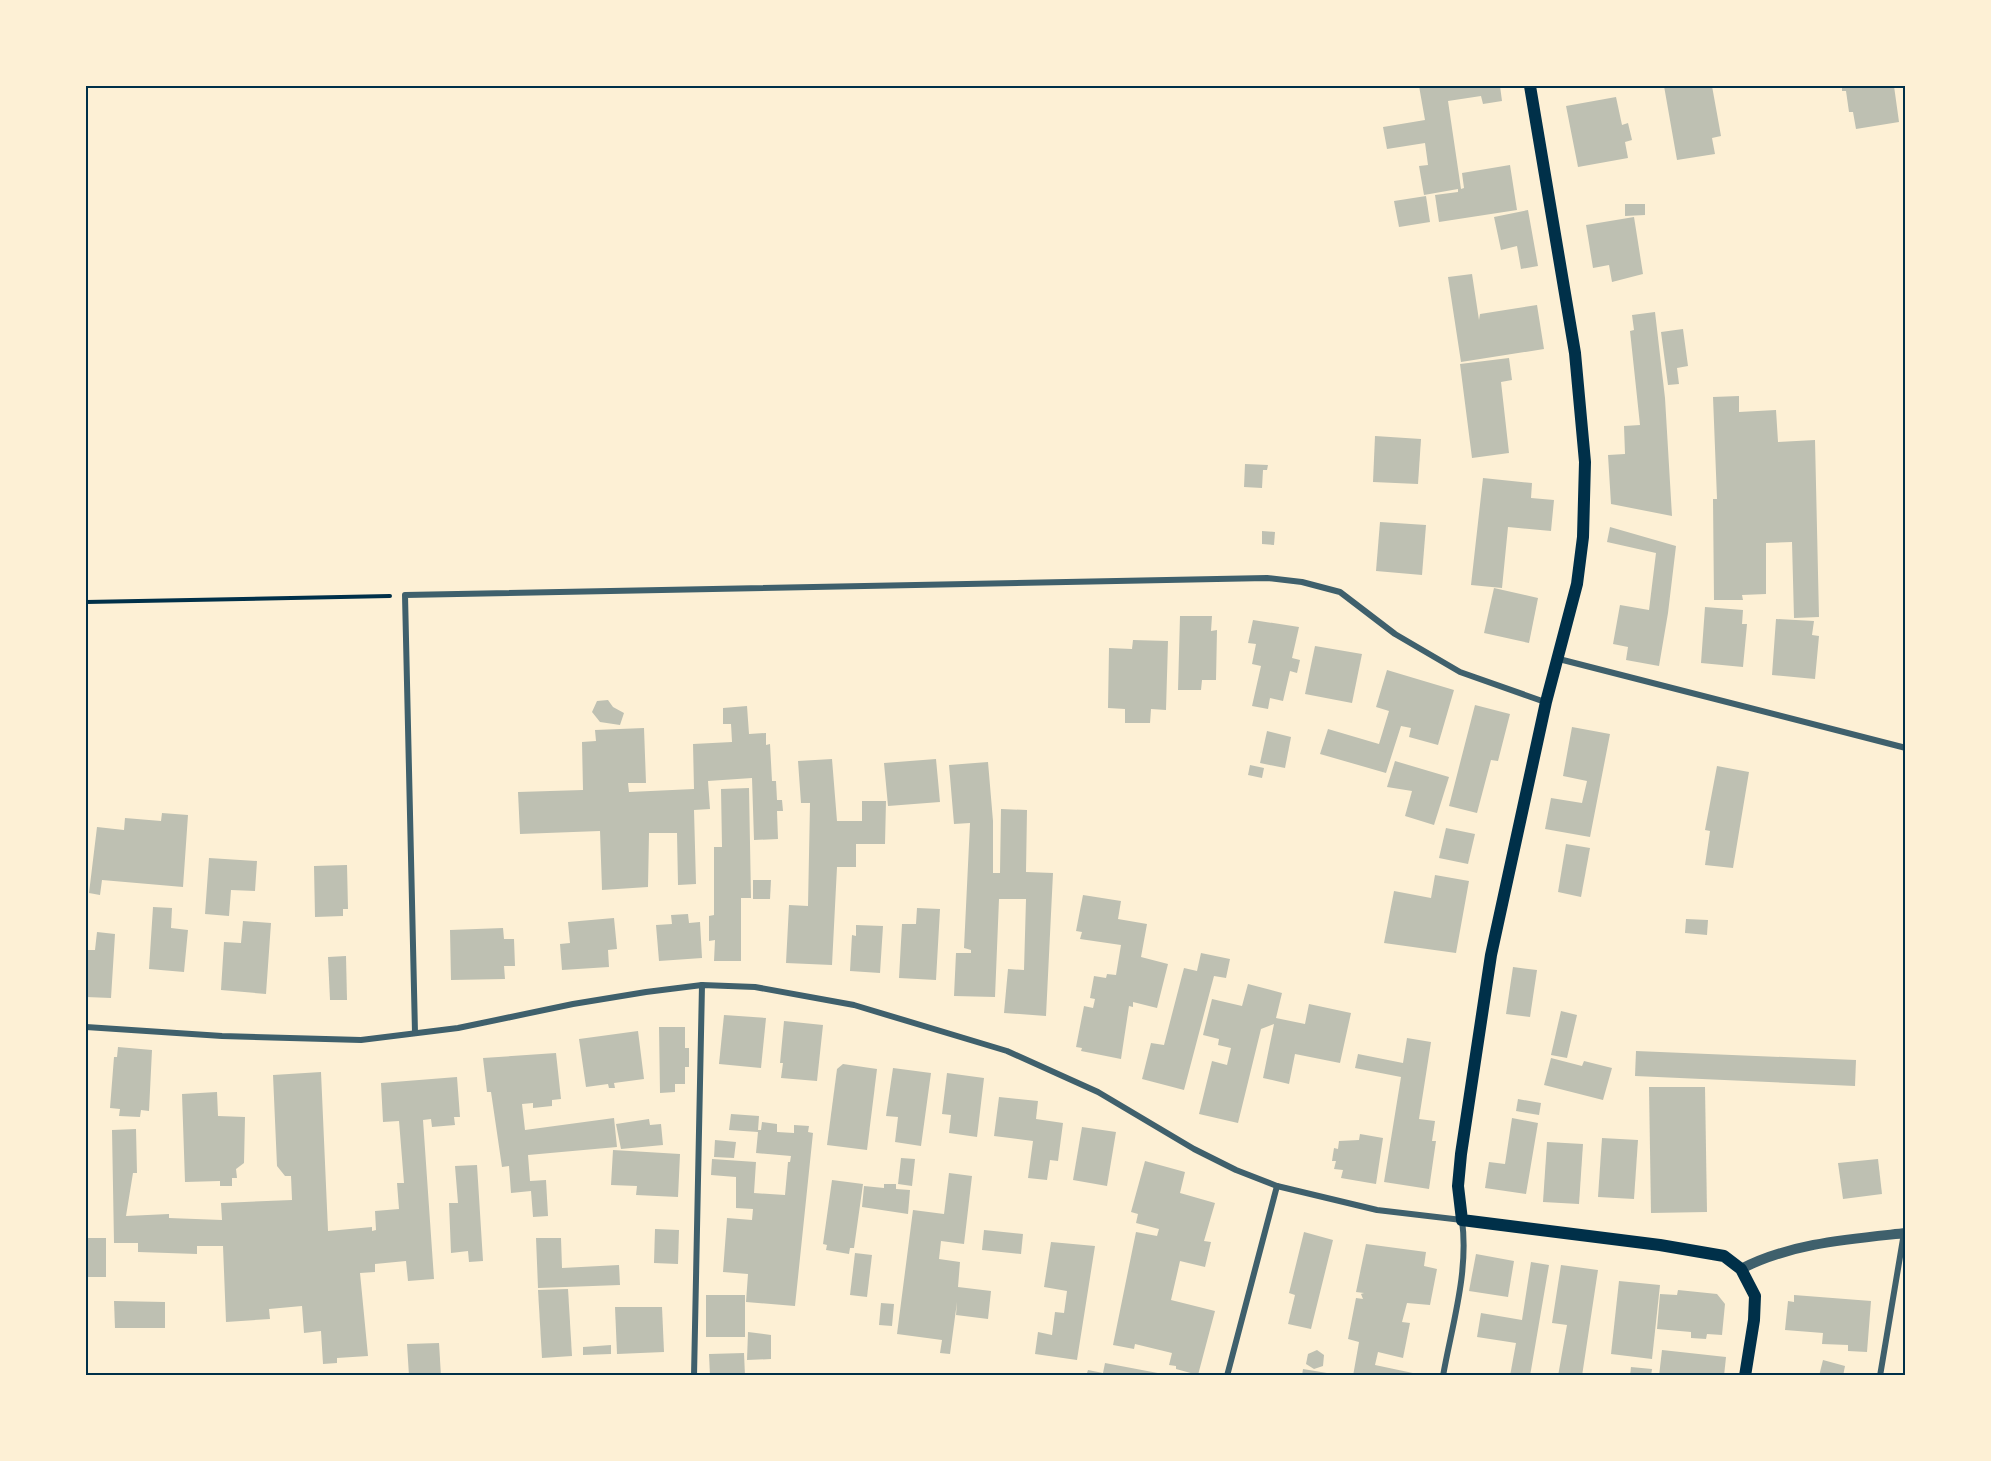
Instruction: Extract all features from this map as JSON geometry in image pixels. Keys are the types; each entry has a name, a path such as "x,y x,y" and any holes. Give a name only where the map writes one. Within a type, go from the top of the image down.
{"main road":[{"path":"1530,86 1575,353 1585,462 1583,537 1577,584 1546,702 1491,955 1461,1154 1458,1186 1462,1220 1724,1256 1741,1269 1755,1296 1745,1376"}],"street":[{"path":"415,1033 405,595 1267,578 1302,582 1340,592 1395,633 1452,668 1501,689 1546,702"},
{"path":"1559,659 1905,748"},
{"path":"694,1376 702,985"},
{"path":"86,1027 222,1036 361,1040 476,1026 573,1004 702,985 756,987 814,996 892,1015 1007,1051 1098,1092 1194,1149 1236,1170 1277,1186 1377,1210 1462,1220 1463,1269 1443,1376"},
{"path":"1227,1376 1277,1186"},
{"path":"1741,1269 1758,1260 1806,1247 1905,1233 1880,1376"}],"path":[{"path":"86,602 405,595"}],"building":[{"path":"1419,86 1500,86 1502,101 1483,104 1481,96 1448,101 1461,189 1464,188 1462,173 1510,165 1517,210 1439,222 1435,195 1458,192 1458,189 1424,195 1419,166 1428,165 1425,143 1387,149 1383,127 1425,120"},
{"path":"1664,86 1712,86 1721,136 1712,138 1715,154 1677,160"},
{"path":"1842,86 1894,86 1899,122 1856,129 1853,112 1849,112 1846,91 1842,91"},
{"path":"1616,97 1622,125 1628,123 1632,140 1625,142 1628,158 1578,167 1566,106"},
{"path":"1426,196 1430,222 1399,227 1394,201"},
{"path":"1625,204 1645,204 1645,215 1625,216"},
{"path":"1528,210 1538,266 1521,269 1517,246 1501,250 1494,217"},
{"path":"1634,217 1643,274 1612,282 1609,265 1593,268 1586,225"},
{"path":"1472,274 1479,320 1480,314 1537,305 1544,349 1461,362 1448,277"},
{"path":"1655,312 1665,398 1672,516 1611,504 1608,455 1625,454 1624,426 1640,425 1630,331 1634,330 1632,315"},
{"path":"1683,329 1688,366 1677,368 1679,384 1668,385 1661,332"},
{"path":"1509,358 1512,380 1501,382 1509,453 1472,458 1460,364"},
{"path":"1739,396 1739,412 1776,410 1778,442 1815,440 1819,617 1794,618 1792,542 1766,543 1766,594 1742,595 1743,600 1714,600 1713,499 1717,499 1713,397"},
{"path":"1375,436 1421,439 1418,484 1373,482"},
{"path":"1245,464 1268,465 1267,470 1263,470 1262,488 1244,487"},
{"path":"1483,478 1532,483 1531,498 1554,500 1551,531 1508,527 1502,588 1471,585"},
{"path":"1380,522 1426,525 1422,575 1376,571"},
{"path":"1610,527 1676,546 1659,666 1626,660 1628,647 1613,644 1620,605 1649,610 1656,553 1607,542"},
{"path":"1262,531 1275,532 1274,545 1262,544"},
{"path":"1494,588 1538,598 1529,643 1484,633"},
{"path":"1705,607 1743,610 1742,624 1747,624 1743,667 1701,663"},
{"path":"1180,616 1212,616 1211,631 1217,630 1216,680 1202,680 1201,690 1178,690"},
{"path":"1776,619 1814,621 1812,635 1819,636 1815,679 1772,675"},
{"path":"1253,620 1299,627 1292,658 1300,660 1297,673 1290,671 1283,701 1270,698 1268,709 1252,706 1261,666 1252,664 1256,644 1248,643"},
{"path":"1133,640 1168,641 1166,710 1151,709 1150,723 1125,723 1125,709 1108,708 1109,648 1132,649"},
{"path":"1315,646 1362,654 1352,703 1305,694"},
{"path":"1387,670 1454,690 1438,745 1409,737 1411,728 1401,726 1386,773 1320,754 1328,729 1379,744 1389,711 1376,707"},
{"path":"608,700 613,707 624,713 620,725 600,722 592,712 597,701"},
{"path":"1475,705 1510,714 1498,761 1491,760 1477,813 1449,806"},
{"path":"747,706 749,734 766,733 766,745 770,744 772,781 776,781 777,800 782,800 783,811 777,811 778,839 754,840 752,778 708,781 710,809 694,810 696,884 678,885 677,833 649,833 648,887 602,890 600,831 520,834 518,792 583,790 582,742 596,741 595,730 644,728 646,783 628,783 629,792 694,789 693,744 732,742 731,724 723,724 723,708"},
{"path":"1572,727 1610,734 1590,837 1545,829 1551,798 1582,803 1587,781 1563,776"},
{"path":"1267,731 1291,737 1285,768 1260,763"},
{"path":"832,759 837,821 862,821 862,801 886,801 885,844 856,844 856,867 837,867 832,965 786,963 789,905 808,906 810,803 801,803 798,761"},
{"path":"936,759 940,802 888,806 884,763"},
{"path":"1395,761 1449,777 1434,825 1405,816 1412,791 1387,787"},
{"path":"988,762 993,821 993,873 1000,873 1001,809 1027,810 1026,872 1053,873 1046,1016 1004,1013 1008,969 1024,970 1026,899 999,899 995,997 954,996 956,953 971,953 971,950 964,948 970,823 954,824 949,765"},
{"path":"1250,765 1264,768 1262,778 1248,775"},
{"path":"1717,766 1749,772 1733,868 1705,865 1710,831 1705,830"},
{"path":"749,788 751,898 741,898 741,961 714,961 715,940 709,941 709,916 714,915 714,847 722,847 721,789"},
{"path":"162,813 188,815 183,887 102,880 100,895 89,893 97,827 124,830 125,818 161,821"},
{"path":"1446,828 1475,834 1468,864 1439,858"},
{"path":"1566,844 1590,848 1581,897 1558,892"},
{"path":"209,858 257,861 255,891 231,890 229,916 205,914"},
{"path":"347,865 348,909 343,909 343,916 315,917 314,866"},
{"path":"1435,875 1469,881 1456,953 1384,943 1394,891 1431,898"},
{"path":"753,880 771,880 770,899 753,899"},
{"path":"1083,895 1121,901 1118,919 1147,924 1141,957 1168,964 1157,1008 1133,1002 1133,1007 1129,1006 1121,1059 1081,1051 1082,1048 1076,1047 1084,1006 1093,1008 1095,999 1090,998 1094,976 1106,978 1107,974 1116,975 1121,945 1080,939 1082,932 1076,931"},
{"path":"153,907 172,908 171,928 188,930 184,972 149,969"},
{"path":"917,908 940,909 936,980 899,978 902,924 916,924"},
{"path":"688,914 689,923 700,922 702,958 659,961 656,925 672,924 671,915"},
{"path":"614,918 617,949 608,950 609,967 562,970 560,944 570,943 568,922"},
{"path":"1686,919 1708,920 1707,935 1685,933"},
{"path":"243,921 271,923 266,994 221,990 224,942 241,943"},
{"path":"856,925 883,926 880,973 850,971 852,935 856,936"},
{"path":"503,928 504,939 514,939 515,966 504,966 505,979 451,980 450,930"},
{"path":"97,932 115,934 111,998 86,997 86,950 95,950"},
{"path":"1201,953 1230,959 1226,978 1214,976 1184,1090 1142,1079 1151,1043 1164,1045 1184,968 1197,971"},
{"path":"346,956 347,1000 330,1000 328,957"},
{"path":"1513,967 1537,970 1530,1017 1506,1014"},
{"path":"1248,984 1282,993 1276,1018 1305,1024 1309,1004 1351,1013 1340,1063 1295,1054 1289,1084 1263,1078 1274,1024 1261,1029 1238,1123 1199,1114 1212,1061 1227,1065 1231,1048 1218,1045 1219,1039 1203,1035 1212,999 1242,1006"},
{"path":"1561,1011 1577,1015 1567,1058 1551,1055"},
{"path":"724,1015 766,1018 761,1068 719,1064"},
{"path":"784,1021 823,1025 817,1081 781,1078"},
{"path":"659,1027 685,1027 685,1048 689,1048 689,1067 685,1067 685,1084 675,1084 675,1092 660,1093"},
{"path":"638,1031 644,1079 614,1083 615,1088 609,1088 608,1084 586,1087 579,1039"},
{"path":"1407,1038 1431,1042 1419,1119 1435,1121 1432,1141 1436,1141 1429,1189 1384,1182 1401,1077 1355,1068 1358,1054 1403,1063"},
{"path":"118,1047 152,1050 149,1111 141,1110 140,1117 119,1116 120,1109 110,1108 114,1057 117,1057"},
{"path":"1636,1051 1856,1060 1855,1086 1635,1076"},
{"path":"556,1053 561,1099 552,1100 552,1106 533,1108 533,1103 522,1104 525,1130 614,1118 617,1147 528,1155 530,1181 546,1180 548,1216 533,1217 531,1191 511,1193 509,1166 502,1167 491,1092 487,1092 483,1058"},
{"path":"1551,1058 1582,1066 1584,1061 1612,1068 1603,1100 1544,1085"},
{"path":"843,1064 877,1069 867,1150 827,1145 837,1069"},
{"path":"893,1068 931,1073 921,1146 895,1142 898,1117 886,1116"},
{"path":"321,1072 328,1231 372,1227 372,1231 376,1230 375,1211 399,1209 397,1183 404,1183 399,1121 383,1122 381,1083 457,1077 460,1117 454,1117 455,1125 432,1127 431,1119 423,1120 434,1279 408,1281 406,1261 375,1264 375,1272 360,1273 368,1356 337,1358 337,1363 323,1364 321,1331 304,1333 302,1306 269,1309 270,1319 226,1322 223,1246 197,1246 197,1254 138,1252 138,1243 114,1243 112,1130 136,1129 137,1173 133,1173 126,1216 169,1214 169,1218 222,1220 221,1203 292,1200 291,1176 285,1176 277,1166 273,1075"},
{"path":"947,1073 984,1078 977,1137 949,1133 951,1115 942,1114"},
{"path":"1649,1087 1705,1087 1707,1212 1651,1213"},
{"path":"217,1092 218,1116 245,1117 244,1163 236,1169 237,1178 232,1178 232,1186 220,1186 220,1181 185,1182 182,1094"},
{"path":"999,1097 1038,1101 1036,1119 1063,1123 1058,1161 1050,1160 1047,1180 1028,1178 1033,1141 994,1136"},
{"path":"1518,1099 1541,1103 1539,1115 1516,1111"},
{"path":"731,1114 759,1116 758,1130 761,1130 762,1122 777,1124 777,1132 794,1133 794,1125 809,1126 808,1132 813,1133 795,1306 746,1302 748,1274 723,1272 727,1218 752,1220 753,1209 736,1208 736,1177 711,1175 712,1159 756,1162 754,1193 785,1195 788,1162 791,1156 756,1153 758,1132 729,1130"},
{"path":"1512,1118 1538,1123 1526,1194 1485,1188 1489,1162 1505,1164"},
{"path":"649,1119 650,1125 661,1124 663,1145 621,1149 616,1124"},
{"path":"1082,1127 1116,1132 1107,1186 1073,1180"},
{"path":"1360,1134 1383,1138 1376,1184 1341,1178 1343,1170 1334,1169 1336,1161 1332,1161 1334,1148 1338,1149 1339,1141 1359,1140"},
{"path":"1602,1138 1638,1140 1634,1199 1598,1197"},
{"path":"715,1140 736,1142 734,1158 714,1157"},
{"path":"1547,1142 1583,1144 1579,1204 1543,1202"},
{"path":"613,1150 680,1154 678,1197 636,1195 637,1186 611,1185"},
{"path":"901,1158 915,1159 912,1186 898,1184"},
{"path":"1878,1159 1882,1194 1843,1199 1838,1163"},
{"path":"1145,1161 1185,1172 1180,1193 1215,1203 1204,1241 1211,1242 1205,1267 1180,1261 1171,1300 1215,1311 1198,1375 1169,1365 1172,1353 1135,1344 1134,1349 1113,1345 1136,1232 1157,1236 1159,1229 1136,1223 1138,1214 1131,1212"},
{"path":"477,1165 483,1261 469,1262 468,1251 451,1253 449,1203 458,1203 455,1166"},
{"path":"949,1173 972,1176 964,1244 941,1241 939,1259 960,1262 958,1287 991,1291 988,1319 956,1315 957,1302 950,1354 940,1353 942,1340 897,1334 913,1210 944,1214"},
{"path":"832,1180 863,1184 854,1248 850,1248 849,1254 826,1250 827,1245 823,1244"},
{"path":"884,1184 896,1184 896,1189 910,1190 908,1214 862,1207 864,1186 884,1188"},
{"path":"655,1229 679,1230 678,1264 654,1263"},
{"path":"984,1230 1023,1234 1021,1254 982,1250"},
{"path":"1304,1232 1333,1240 1311,1329 1288,1324 1295,1295 1289,1293"},
{"path":"86,1238 106,1238 106,1277 86,1277"},
{"path":"536,1238 561,1238 562,1268 619,1265 620,1285 538,1288"},
{"path":"1051,1242 1095,1246 1077,1360 1035,1354 1038,1332 1052,1335 1055,1312 1064,1313 1067,1291 1044,1287"},
{"path":"1366,1244 1426,1252 1424,1266 1437,1269 1430,1305 1407,1303 1402,1322 1410,1323 1403,1358 1378,1352 1375,1365 1427,1376 1353,1376 1359,1342 1348,1339 1356,1298 1363,1299 1361,1294 1364,1293 1356,1292"},
{"path":"855,1253 872,1255 867,1297 850,1295"},
{"path":"1476,1254 1514,1261 1508,1297 1469,1291"},
{"path":"1531,1262 1549,1265 1530,1376 1510,1376 1516,1343 1477,1337 1481,1313 1522,1320"},
{"path":"1561,1265 1598,1270 1582,1376 1558,1376 1567,1325 1552,1323"},
{"path":"1619,1281 1660,1285 1652,1359 1611,1354"},
{"path":"568,1289 572,1356 542,1358 538,1290"},
{"path":"1678,1290 1717,1294 1725,1304 1722,1335 1707,1334 1706,1339 1691,1338 1691,1332 1657,1329 1660,1294 1677,1295"},
{"path":"706,1295 745,1295 745,1337 706,1337"},
{"path":"1794,1295 1871,1301 1867,1352 1848,1351 1848,1345 1822,1344 1823,1333 1785,1330 1788,1301 1794,1302"},
{"path":"114,1301 165,1302 165,1328 115,1328"},
{"path":"881,1303 894,1304 892,1326 879,1325"},
{"path":"615,1307 662,1307 664,1352 617,1354"},
{"path":"748,1332 771,1335 771,1359 747,1360"},
{"path":"439,1343 441,1376 409,1376 407,1344"},
{"path":"611,1345 611,1354 583,1355 583,1347"},
{"path":"1317,1350 1324,1355 1323,1366 1314,1369 1306,1364 1308,1354"},
{"path":"1662,1350 1726,1357 1724,1376 1659,1376"},
{"path":"744,1353 745,1376 710,1376 709,1354"},
{"path":"1823,1360 1845,1366 1843,1376 1819,1376"},
{"path":"1105,1363 1163,1374 1163,1376 1086,1376 1088,1370 1103,1373"},
{"path":"1631,1367 1652,1369 1651,1376 1630,1376"},
{"path":"1303,1369 1327,1373 1326,1376 1302,1376"}]}
